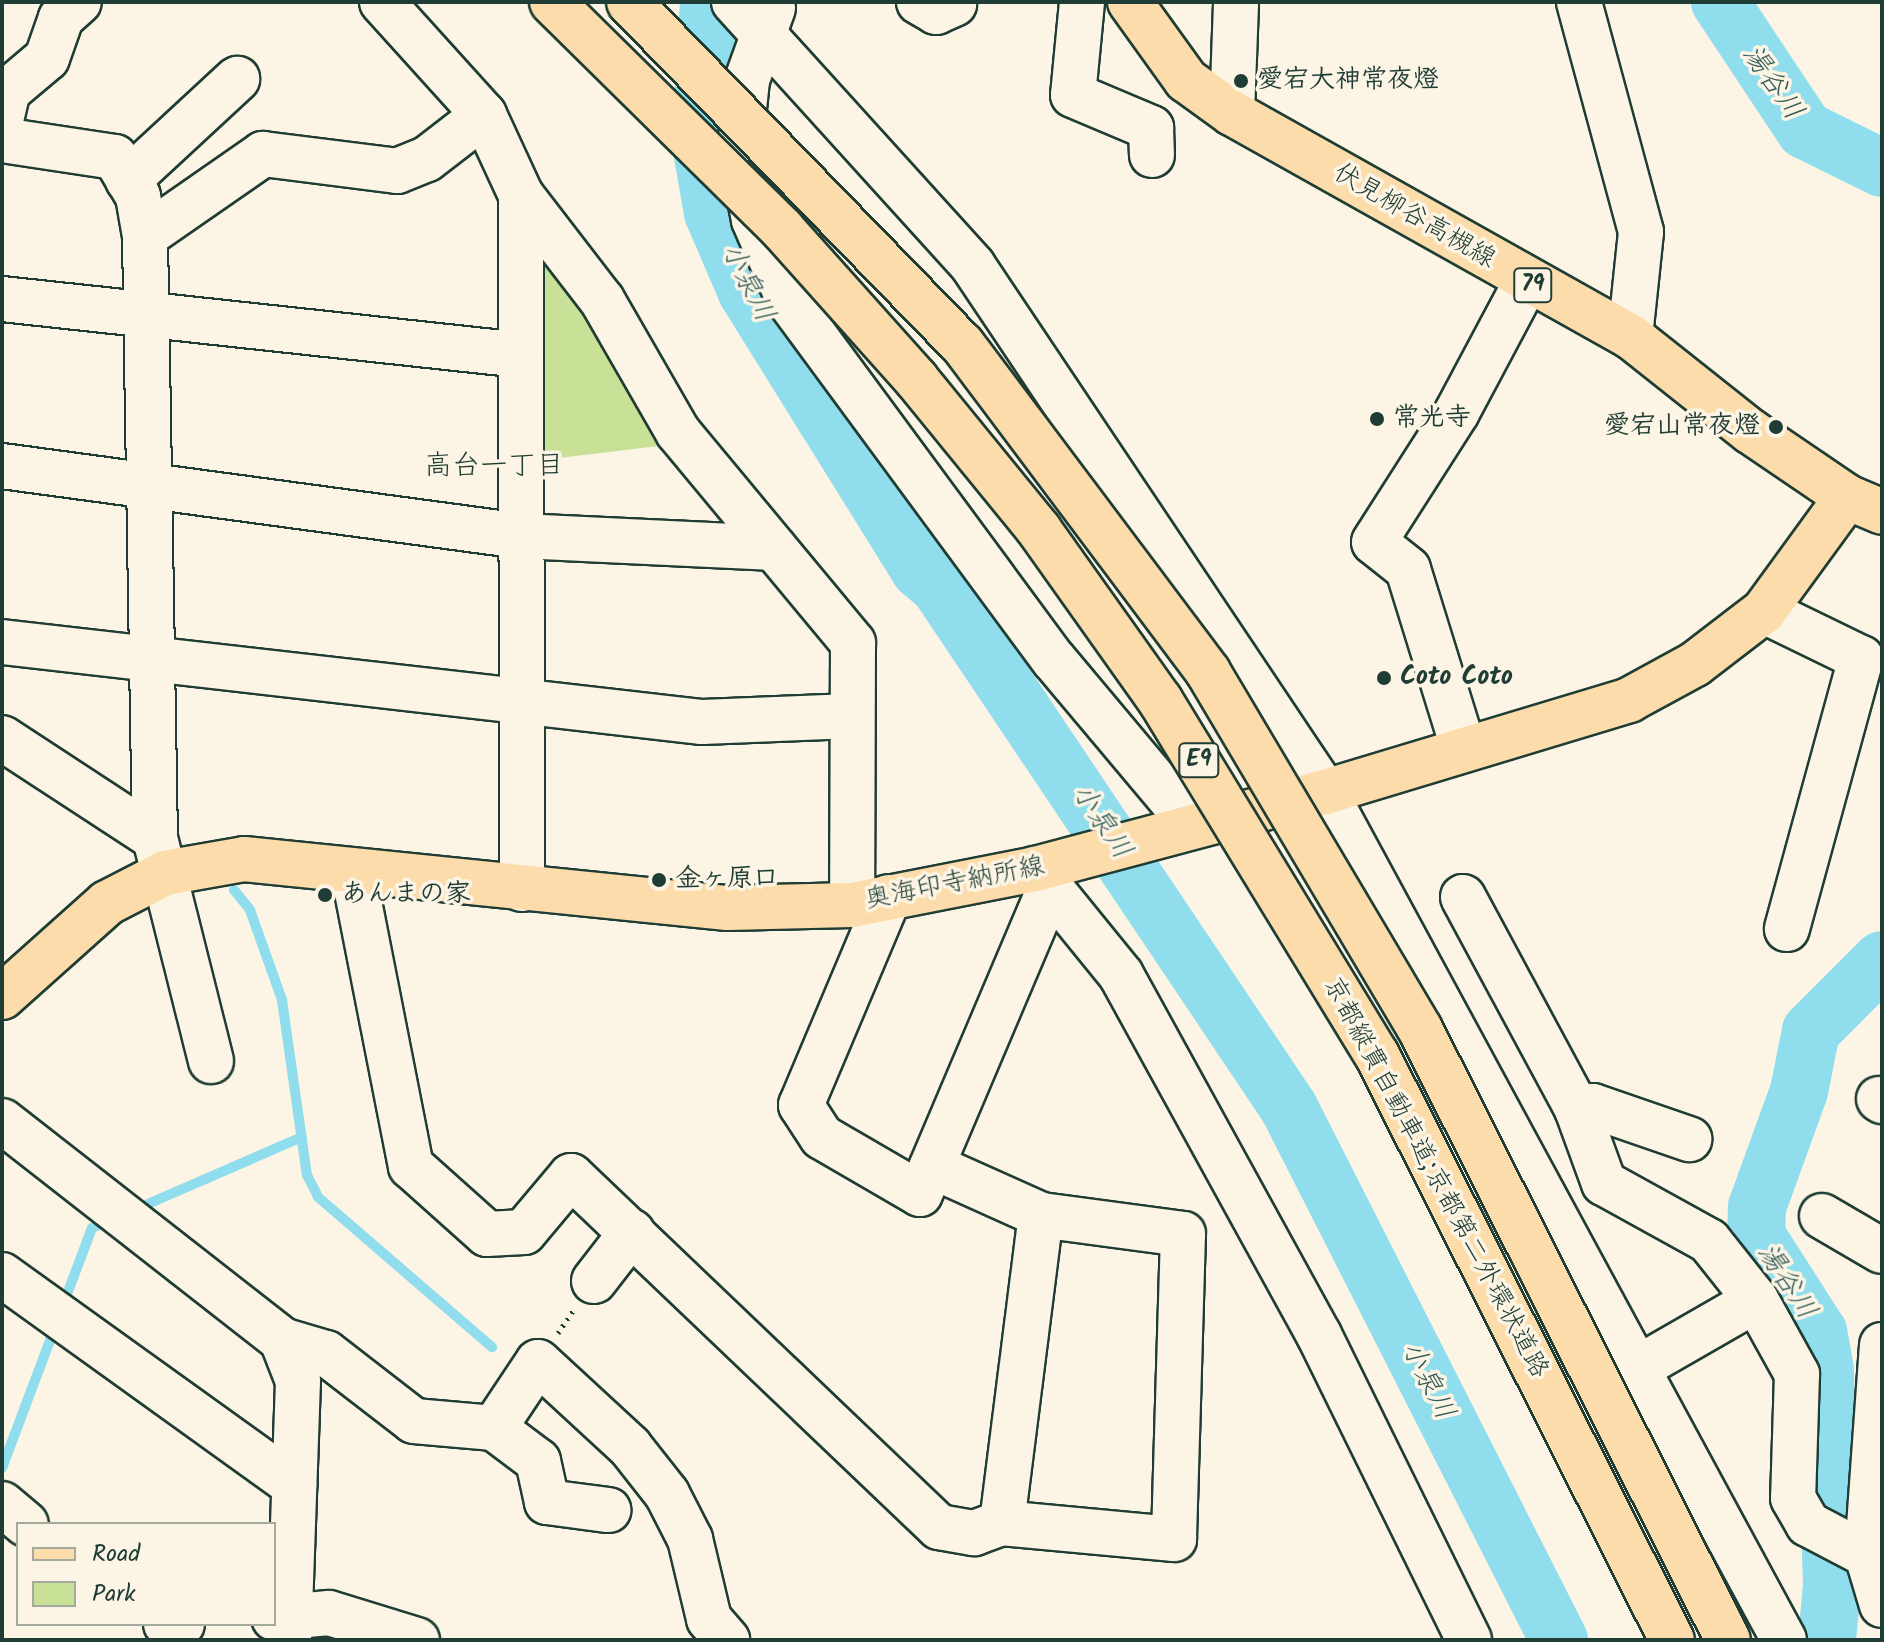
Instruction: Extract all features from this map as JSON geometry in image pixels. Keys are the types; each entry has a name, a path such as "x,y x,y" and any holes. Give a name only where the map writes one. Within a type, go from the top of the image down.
{"main road":[{"name":"京都縦貫自動車道;京都第二外環状道路","path":"552,2 771,218 916,379 1039,530 1160,700 1377,1055 1672,1640"},
{"name":"京都縦貫自動車道;京都第二外環状道路","path":"629,2 962,344 1208,672 1420,1029 1728,1640"},
{"name":"伏見柳谷高槻線","path":"1130,2 1186,80 1232,113 1526,282 1630,336 1864,504"},
{"name":"奥海印寺納所線","path":"2,997 160,855 244,859 728,908 870,901 1048,875 1180,826 1325,792 1463,747 1629,700 1695,664 1764,611 1864,504"}],"street":[{"path":"2,116 8,91 47,58 61,18 79,2"},
{"path":"382,2 484,115 521,195 602,300 678,432 853,643 852,716 870,901 801,1105 822,1137 920,1194 1048,875"},
{"path":"1082,2 1073,95 1151,128 1152,155"},
{"path":"1232,113 1236,2"},
{"path":"1579,2 1641,232 1630,336"},
{"path":"758,15 973,266 1325,792 1784,1640"},
{"path":"758,15 740,148 754,220 789,301 1180,826"},
{"path":"128,180 237,79"},
{"path":"145,236 263,154 397,171 427,159 484,115"},
{"path":"2,140 115,157 128,180 145,236 149,658 160,855 211,1061"},
{"path":"521,195 522,889"},
{"path":"1463,747 1408,569 1374,542 1457,412 1526,282"},
{"path":"2,299 521,355"},
{"path":"2,466 147,482 521,536 774,548"},
{"path":"1764,611 1861,658 1787,929"},
{"path":"2,642 702,722 852,716"},
{"path":"2,738 160,855"},
{"path":"353,871 411,1166 487,1234 524,1232 571,1176 939,1527 974,1533 1002,1523 1174,1539 1183,1234 1041,1215 932,1166"},
{"path":"1048,875 1121,975 1319,1335 1469,1640"},
{"path":"1463,897 1577,1109 1604,1183 1709,1241 1756,1300 1797,1374 1793,1498 1838,1540 1882,1605"},
{"path":"1577,1109 1593,1106 1689,1139"},
{"path":"2,1121 282,1340 326,1353 414,1421 494,1428 538,1461 547,1502 608,1510"},
{"path":"1002,1523 1041,1215"},
{"path":"1822,1216 1882,1251"},
{"path":"594,1281 632,1232"},
{"path":"2,1275 294,1485"},
{"path":"1636,1369 1756,1300"},
{"path":"282,1340 298,1381 294,1485 279,1628 329,1613 417,1640"},
{"path":"1838,1540 1877,1485 1882,1345"},
{"path":"494,1428 538,1362 630,1447 667,1494 690,1539 709,1619 727,1640"},
{"path":"2,1504 24,1522"}],"path":[{"path":"538,1362 594,1281"}],"green space":[{"path":"537,244 585,311 667,445 534,461"}],"waterway":[{"name":"小泉川","path":"709,2 701,144 713,213 747,292 920,570 939,586 1289,1108 1559,1640"},
{"name":"湯谷川","path":"1720,2 1805,130 1882,168"},
{"path":"234,890 250,910 282,1000 307,1175 318,1197 492,1347"},
{"name":"湯谷川","path":"1827,1640 1832,1585 1825,1370 1818,1332 1756,1235 1757,1207 1799,1091 1811,1031 1882,960"},
{"path":"134,1210 302,1137"},
{"path":"63,1305 92,1228 112,1219"},
{"path":"2,1468 55,1327"}],"place":[{"name":"愛宕大神常夜燈","path":"1241,81"},
{"name":"常光寺","path":"1377,419"},
{"name":"愛宕山常夜燈","path":"1776,427"},
{"name":"Coto Coto","path":"1384,678"},
{"name":"金ヶ原口","path":"659,880"},
{"name":"あんまの家","path":"325,895"}],"district":[{"name":"高台一丁目","path":"494,467"}]}
